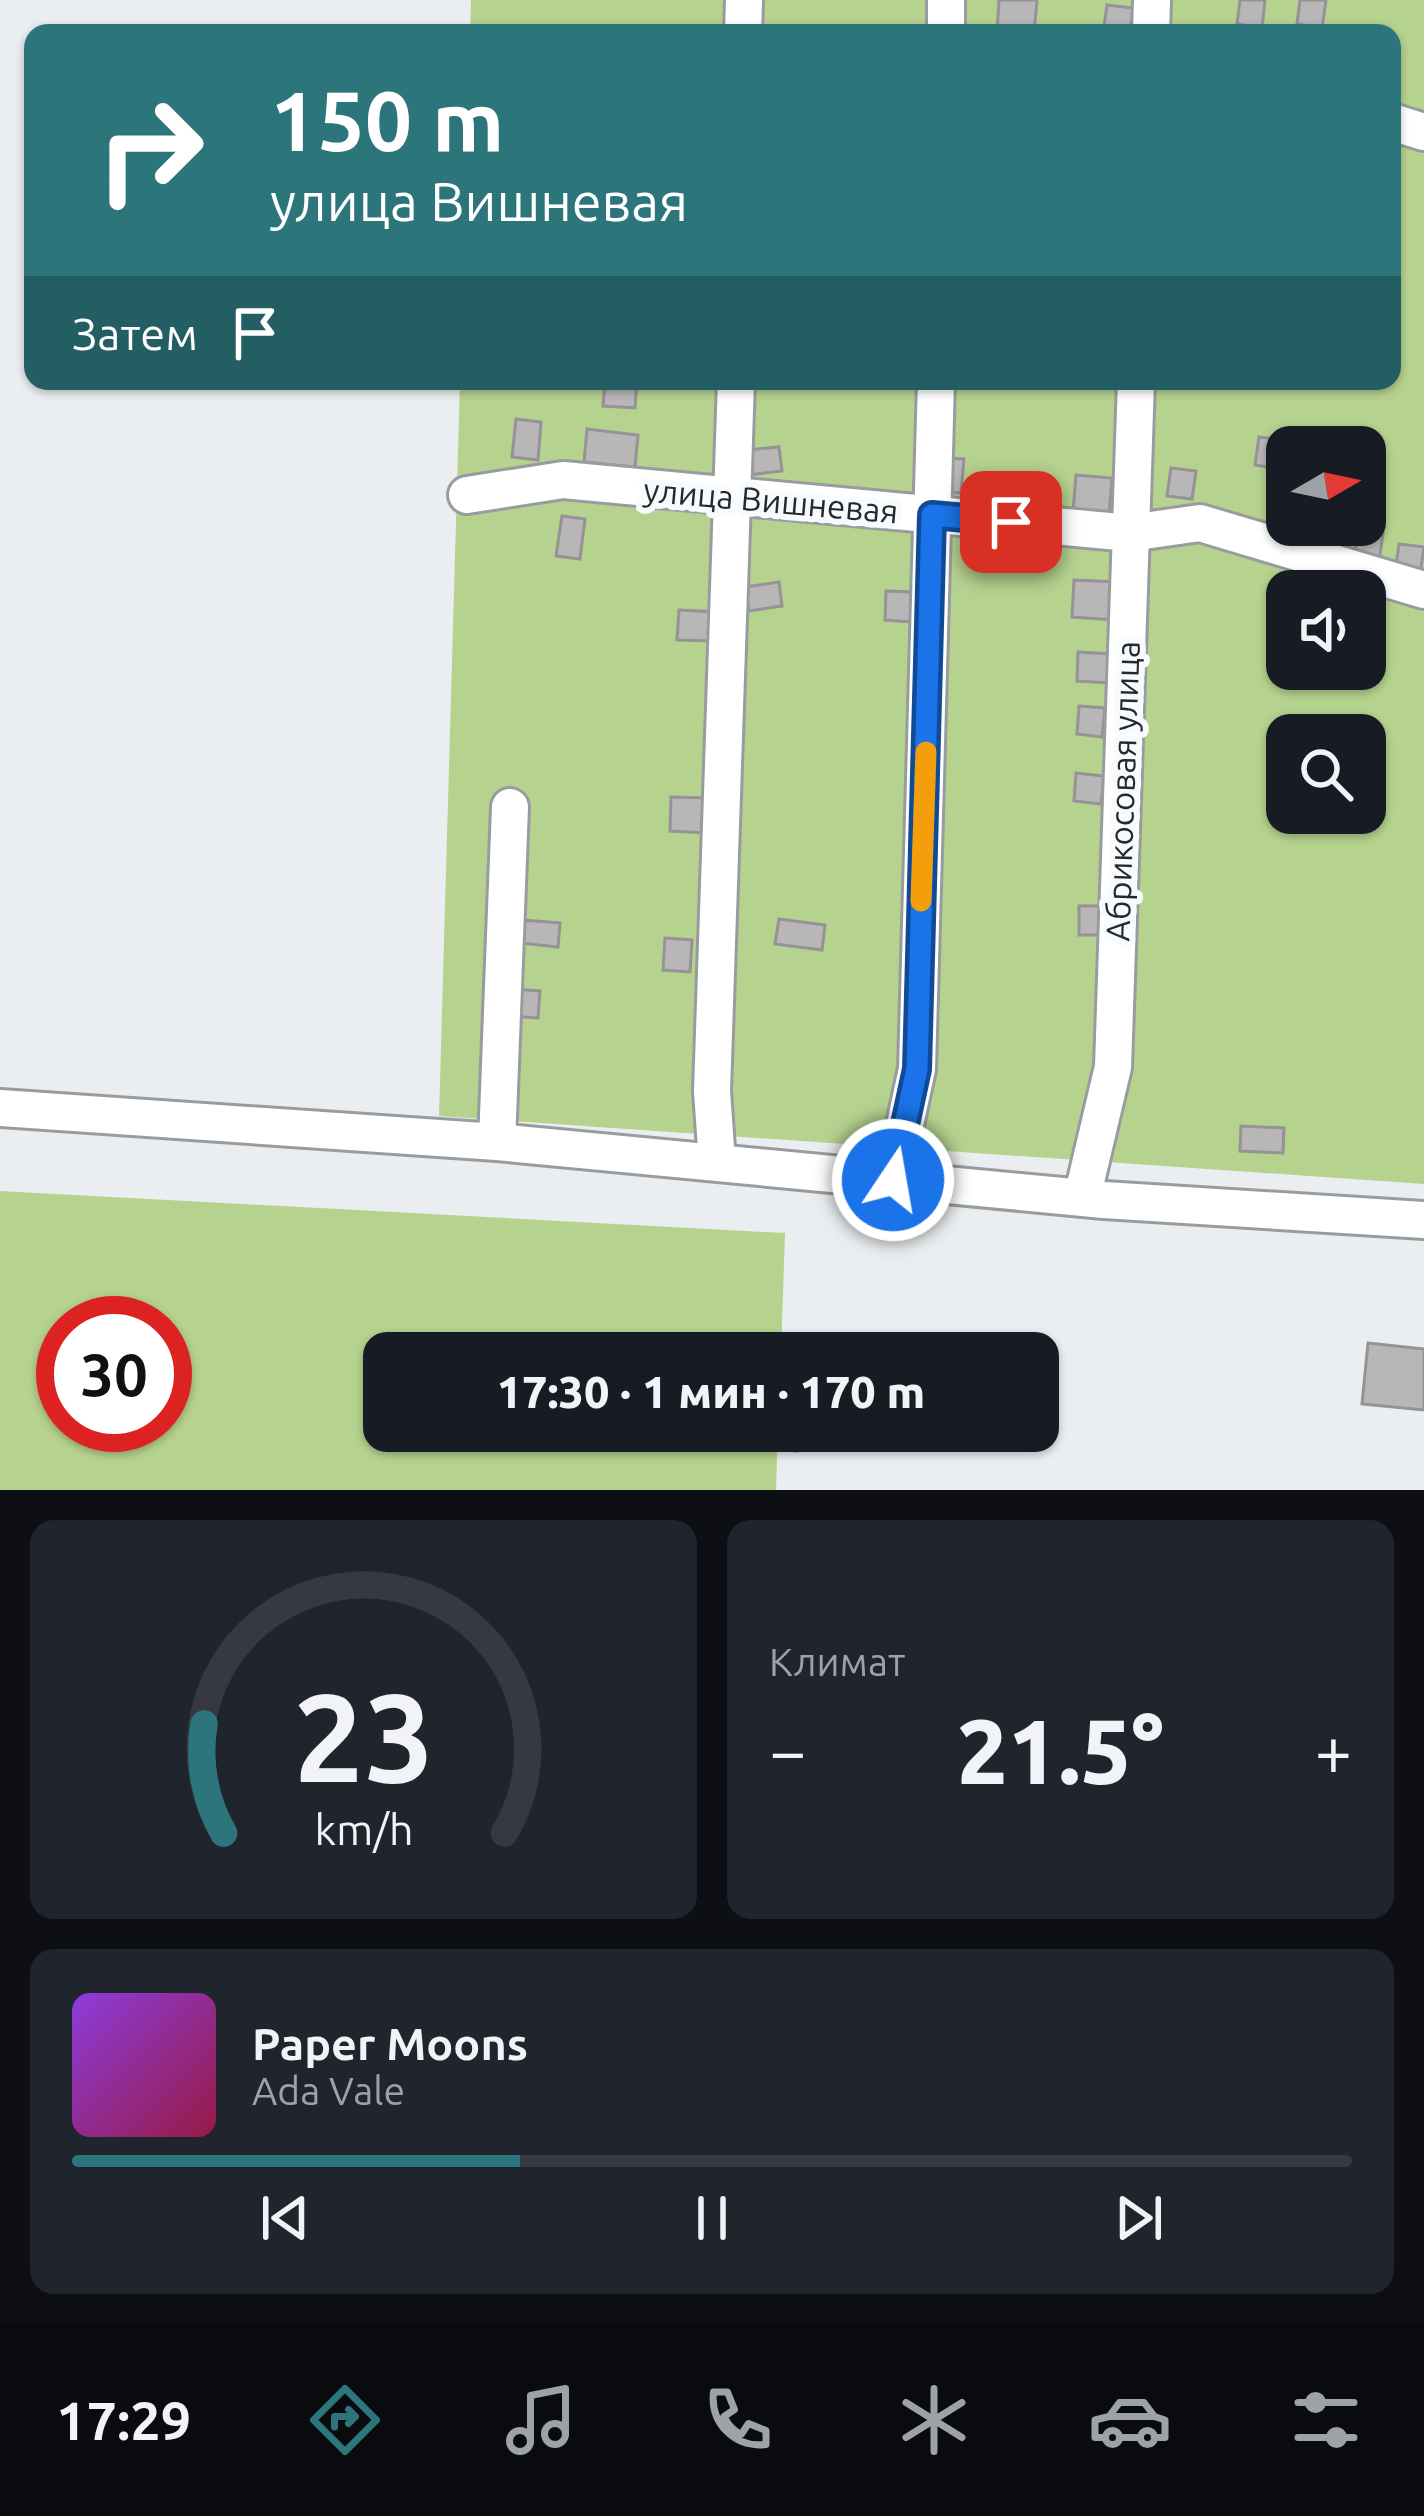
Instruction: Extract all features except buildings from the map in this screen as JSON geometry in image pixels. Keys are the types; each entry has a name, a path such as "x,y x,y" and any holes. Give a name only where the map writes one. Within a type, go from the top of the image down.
{"street":[{"path":"717,1163 712,1091 736,390"},
{"path":"893,1180 917,1069 936,390"},
{"name":"Абрикосовая улица","path":"1082,1198 1113,1067 1136,390"},
{"name":"улица Вишневая","path":"467,495 563,480 1130,533 1200,523 1424,590"},
{"path":"497,1142 510,807"},
{"path":"0,1108 497,1142 1082,1198 1424,1220"}],"green space":[{"path":"471,0 1424,0 1424,1184 439,1116 460,390 1401,390 1401,24 470,24"},
{"path":"0,1191 785,1233 782,1332 363,1332 363,1452 777,1452 776,1490 0,1490"}],"slow traffic":[{"path":"921,901 926,752"}],"route":[{"path":"893,1180 917,1069 932,515 1011,522"}]}
